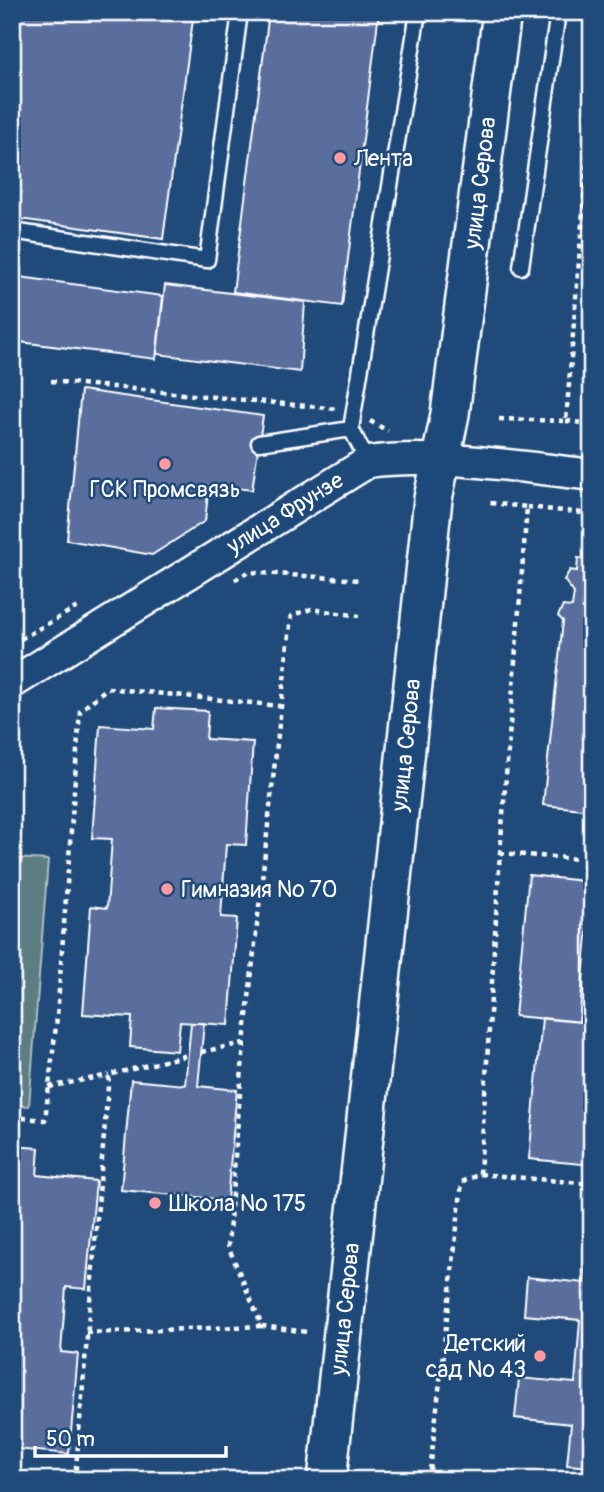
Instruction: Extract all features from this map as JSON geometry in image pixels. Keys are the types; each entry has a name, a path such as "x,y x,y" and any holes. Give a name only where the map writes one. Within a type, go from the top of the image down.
{"street":[{"name":"улица Серова","path":"327,1480 433,499 450,414 502,12"},
{"name":"улица Фрунзе","path":"12,683 368,462 440,462 592,475"}],"lane":[{"path":"12,232 207,260 240,12"},
{"path":"368,462 351,429 353,411 418,12"},
{"path":"521,267 558,12"},
{"path":"259,443 351,429"}],"path":[{"path":"566,421 592,99"},
{"path":"51,381 353,411 388,431"},
{"path":"499,419 592,424"},
{"path":"489,503 592,514"},
{"path":"480,1174 500,853 527,507"},
{"path":"225,586 248,572 361,580"},
{"path":"262,1326 228,1245 244,1043 290,616 311,609 359,616"},
{"path":"12,1117 45,1120 58,1017 80,711 107,688 281,706"},
{"path":"500,853 592,860"},
{"path":"201,1052 244,1043"},
{"path":"49,1087 188,1055"},
{"path":"75,1480 109,1075"},
{"path":"429,1480 462,1182 480,1174 592,1184"},
{"path":"86,1333 262,1326 307,1332"}],"green space":[{"path":"12,858 48,860 29,1106 12,1105"}],"building":[{"path":"12,12 194,12 163,239 12,218"},
{"path":"269,12 379,12 342,306 233,292"},
{"path":"12,276 163,296 156,359 12,341"},
{"path":"165,285 305,302 300,372 157,354"},
{"name":"ГСК Промсвязь","path":"81,390 263,416 252,490 209,485 205,521 152,555 67,540"},
{"path":"578,558 592,560 592,810 543,805 563,621 558,616 563,606 572,607 574,593 564,580 570,570 577,571"},
{"path":"156,708 208,711 206,739 253,742 246,845 226,844 221,917 237,918 229,1025 180,1022 177,1051 130,1047 132,1017 83,1014 91,906 107,908 112,839 92,838 100,725 154,729"},
{"path":"529,875 592,882 579,1022 515,1016"},
{"path":"542,1018 592,1023 592,1165 529,1159"},
{"path":"191,1023 204,1023 198,1086 237,1090 227,1200 121,1190 131,1080 185,1085"},
{"path":"12,1146 39,1148 37,1175 96,1181 86,1289 66,1287 61,1352 78,1354 69,1454 16,1449 14,1470"},
{"path":"589,1232 592,1233 592,1467 567,1465 571,1424 515,1418 519,1378 575,1383 580,1320 524,1315 527,1277 584,1283"}],"place":[{"name":"Лента","path":"340,158"},
{"name":"ГСК Промсвязь","path":"165,464"},
{"name":"Гимназия № 70","path":"167,889"},
{"name":"Школа № 175","path":"155,1203"},
{"name":"Детский сад № 43","path":"540,1356"}]}
